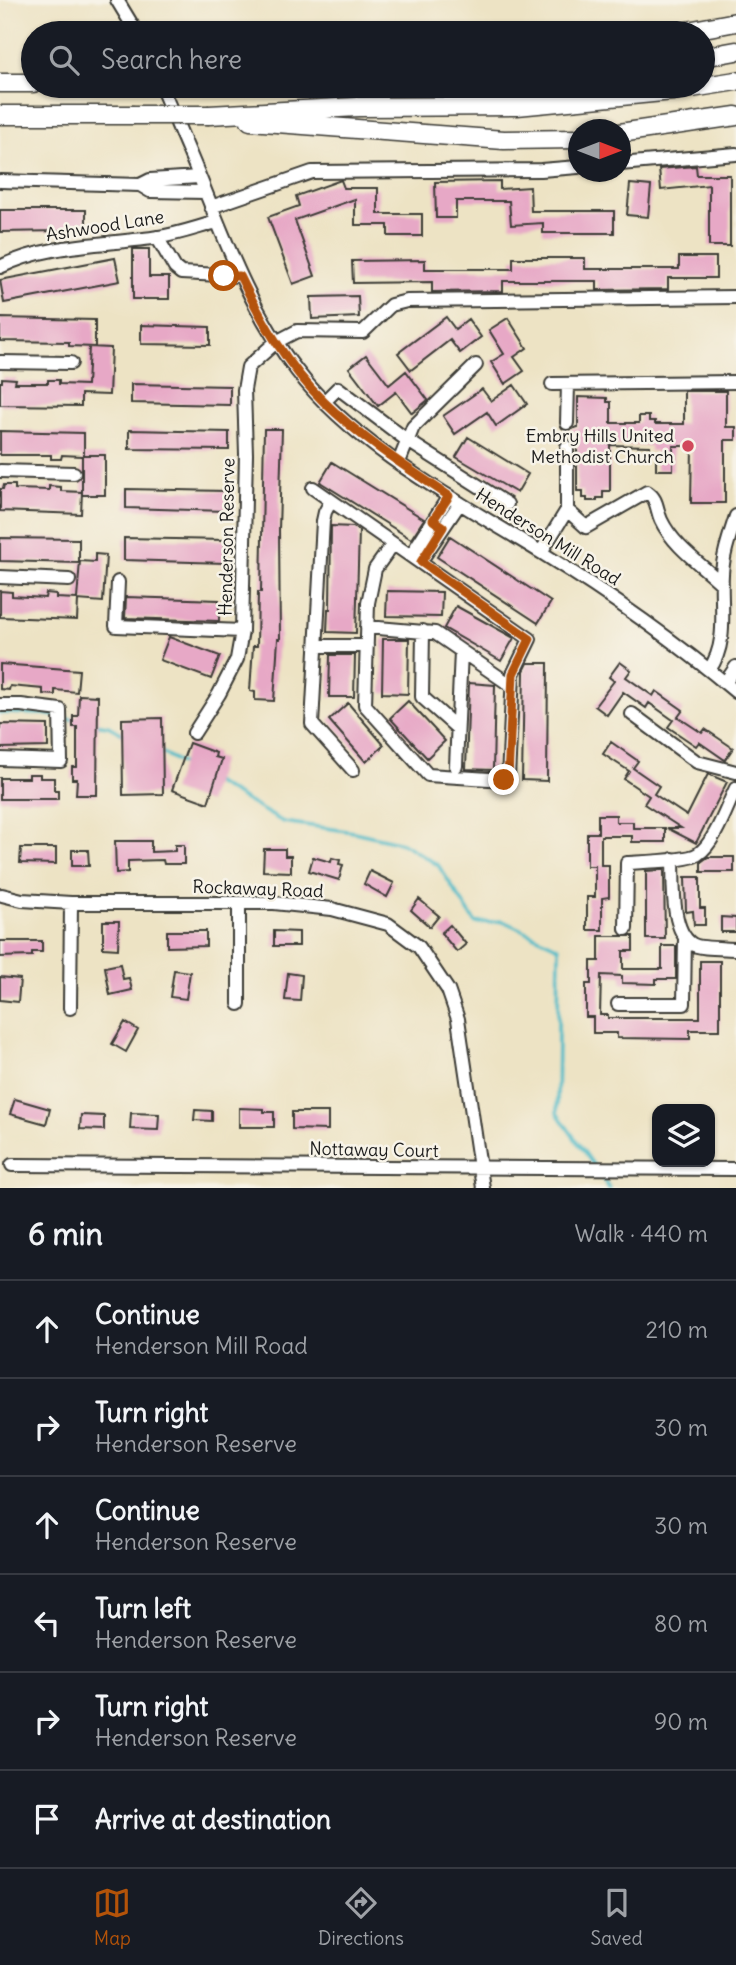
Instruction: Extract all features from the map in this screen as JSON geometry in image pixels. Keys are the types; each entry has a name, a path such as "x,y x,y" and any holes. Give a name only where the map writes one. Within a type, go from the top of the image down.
{"highway":[{"path":"715,26 736,22"},
{"path":"715,55 736,51"},
{"path":"715,83 736,80"},
{"path":"0,83 21,83"},
{"path":"715,96 736,93"},
{"path":"517,106 599,98"},
{"path":"0,114 209,115 358,107 651,104 697,98"},
{"path":"209,115 277,124 504,140 568,139"},
{"path":"631,132 736,116"}],"street":[{"path":"117,0 130,21"},
{"name":"Henderson Mill Road","path":"166,98 240,276 276,342 324,402 399,462 455,500 612,597 736,692"},
{"path":"631,163 736,154"},
{"path":"211,206 312,172 568,168"},
{"path":"139,186 150,180 200,177"},
{"path":"0,181 139,186 150,191 205,192"},
{"name":"Ashwood Lane","path":"0,267 18,258 85,245 157,237 217,222"},
{"path":"157,237 175,268 181,272 240,276"},
{"path":"276,342 297,331 363,332 391,304 407,301 736,298"},
{"name":"Henderson Reserve","path":"194,733 237,659 242,631 246,454 244,390 248,368 276,342"},
{"path":"0,362 71,363"},
{"path":"399,462 413,427 476,365"},
{"path":"552,384 736,382"},
{"path":"567,423 568,384"},
{"path":"324,402 338,388 408,441 507,504"},
{"path":"541,552 567,510 567,447"},
{"path":"0,471 74,473"},
{"path":"313,488 530,639 513,674 508,778 504,780 428,775 365,705 368,603 376,569 393,544"},
{"path":"567,510 586,527 647,492 654,497 662,520 673,537 722,584"},
{"path":"416,559 455,500"},
{"path":"331,501 323,521 312,724 353,770"},
{"path":"709,670 720,653 722,584 727,546 736,516"},
{"path":"0,577 69,580"},
{"path":"118,582 116,626 242,631"},
{"path":"368,627 435,633 512,686"},
{"path":"424,631 422,697 457,728"},
{"path":"317,646 367,646"},
{"path":"456,766 461,651"},
{"path":"725,683 736,667"},
{"path":"0,705 60,710 61,761 0,759"},
{"path":"632,714 697,762 736,772"},
{"path":"626,929 627,863 698,854 714,834 736,788"},
{"path":"673,859 675,911 685,937 690,944 698,946 736,949"},
{"name":"Rockaway Road","path":"2,895 22,900 71,903 274,903 332,909 388,924 419,947 448,990 458,1018 483,1188"},
{"path":"70,1008 71,903"},
{"path":"239,903 239,1004"},
{"path":"618,1004 684,1004 685,937"},
{"name":"Nottaway Court","path":"12,1165 736,1169"}],"building":[{"path":"696,166 697,175 730,175 730,246 709,246 709,185 661,190 659,169"},
{"path":"341,180 344,188 378,188 378,214 422,214 422,236 388,236 388,225 355,225 355,199 295,220 315,276 293,284 268,217 299,206 296,196"},
{"path":"500,181 500,189 530,187 531,211 614,211 614,233 543,233 543,223 511,225 509,201 456,201 456,218 436,218 435,182"},
{"path":"630,184 651,186 648,217 627,215"},
{"path":"0,210 86,210 86,231 71,231 71,236 60,236 60,231 0,232"},
{"path":"133,249 149,249 149,277 169,277 169,299 133,299"},
{"path":"679,257 716,257 716,278 668,278 668,289 597,290 597,281 503,281 503,291 432,292 432,282 353,283 352,261 425,260 425,269 513,269 513,258 585,258 585,269 679,269"},
{"path":"115,258 120,281 4,303 0,280"},
{"path":"358,296 359,317 312,319 311,297"},
{"path":"446,317 455,329 468,319 481,337 460,353 450,340 411,370 398,353"},
{"path":"0,318 95,320 95,347 69,346 69,342 0,341"},
{"path":"508,318 527,348 514,357 524,371 505,384 491,362 504,354 489,330"},
{"path":"141,325 210,327 210,345 141,344"},
{"path":"89,347 111,348 109,395 81,394 81,406 0,405 2,378 16,379 15,383 48,383 48,380 59,380 59,384 87,385"},
{"path":"366,355 389,385 406,371 428,400 412,413 396,392 378,406 349,368"},
{"path":"131,384 230,386 230,405 131,403"},
{"path":"514,385 527,404 496,426 487,412 455,434 443,416 482,389 491,401"},
{"name":"Embry Hills United Methodist Church","path":"684,391 726,391 726,427 736,427 736,440 725,440 725,503 691,503 692,446 673,446 673,470 656,470 656,451 650,451 650,446 610,445 610,491 603,491 603,498 597,498 597,501 583,498 583,491 577,491 577,443 565,439 565,431 578,427 578,397 607,398 607,402 611,402 611,423 639,423 639,416 649,416 649,421 655,421 655,424 684,424"},
{"path":"264,429 282,429 280,639 274,701 255,700 255,692 250,691 253,646 257,646 258,592 261,592"},
{"path":"129,430 229,432 229,450 129,449"},
{"path":"0,431 84,433 84,455 105,455 105,495 82,495 82,456 62,455 61,459 51,459 51,455 0,455"},
{"path":"468,437 528,474 517,493 456,457"},
{"path":"332,462 424,519 411,539 320,482"},
{"path":"4,485 15,485 15,489 49,490 49,486 61,487 61,491 82,492 81,514 0,511 0,489 3,489"},
{"path":"126,489 226,491 226,511 126,508"},
{"path":"331,526 353,527 359,531 356,633 327,632 330,609"},
{"path":"450,536 551,602 538,623 437,557"},
{"path":"0,538 79,539 79,563 0,561"},
{"path":"124,538 225,540 225,563 124,560"},
{"path":"95,554 106,555 103,602 78,600 77,620 0,617 0,591 12,592 12,596 45,598 46,593 56,594 56,598 77,599 80,561 95,562"},
{"path":"387,591 442,592 441,617 386,616"},
{"path":"126,597 219,600 219,621 125,618"},
{"path":"456,606 514,638 501,661 444,628"},
{"path":"169,637 220,656 211,679 160,660"},
{"path":"383,639 409,639 408,694 382,693"},
{"path":"330,655 355,655 354,697 329,697"},
{"path":"620,662 631,670 626,677 653,696 656,691 683,710 678,717 702,733 705,729 733,748 725,760 699,742 696,746 668,727 673,720 649,703 646,708 623,692 607,715 595,706 614,681 609,677"},
{"path":"528,663 548,663 547,781 522,780 524,671"},
{"path":"0,664 79,670 77,692 55,690 55,695 43,694 43,689 10,686 9,690 0,689"},
{"path":"469,683 495,685 493,770 466,769"},
{"path":"79,695 98,696 97,795 76,795 77,779 72,779 72,767 77,767 77,727 73,727 73,716 78,716"},
{"path":"408,701 445,741 427,758 390,718"},
{"path":"348,703 384,745 366,762 329,720"},
{"path":"162,718 163,794 123,795 122,719"},
{"path":"0,724 48,725 48,747 0,748"},
{"path":"611,742 638,761 633,768 659,786 654,794 687,816 708,774 727,782 696,843 667,828 681,828 644,804 649,796 624,779 629,771 603,754"},
{"path":"189,743 216,753 215,757 222,759 208,803 172,790"},
{"path":"29,774 40,774 40,778 54,778 54,790 58,790 58,799 0,799 0,778 29,778"},
{"path":"598,815 616,815 616,822 633,822 633,828 665,828 665,842 632,842 632,836 601,836 601,865 609,865 609,897 602,898 602,930 587,930 587,897 595,897 595,866 587,866 587,833 598,833"},
{"path":"115,841 151,841 151,852 175,851 175,845 184,845 184,864 164,864 163,860 128,861 128,872 116,873"},
{"path":"21,848 56,848 56,864 20,863"},
{"path":"264,849 285,849 285,856 291,856 291,872 263,871"},
{"path":"72,850 88,850 89,866 72,866"},
{"path":"313,857 331,862 332,858 340,860 339,864 343,865 339,880 309,871"},
{"path":"708,857 734,857 734,872 701,872 701,862"},
{"path":"664,870 665,939 646,939 646,871"},
{"path":"370,871 394,883 387,897 364,884"},
{"path":"685,877 700,877 700,908 705,908 705,925 694,925 693,911 686,912"},
{"path":"419,899 439,916 430,927 411,910"},
{"path":"721,917 736,918 736,932 721,932"},
{"path":"103,921 119,921 118,949 103,948"},
{"path":"450,925 466,944 457,952 441,933"},
{"path":"167,931 206,931 206,946 167,947"},
{"path":"274,931 299,932 299,946 274,946"},
{"path":"599,936 633,936 633,951 623,951 623,969 662,969 662,946 676,946 676,979 656,979 656,984 622,983 622,976 601,975 600,1015 608,1015 608,1018 700,1018 700,961 720,961 720,1030 690,1030 690,1039 617,1038 617,1033 593,1033 593,1017 586,1017 586,984 591,984 591,961 599,961"},
{"path":"0,941 42,941 42,952 32,952 32,956 0,957"},
{"path":"120,964 123,979 129,978 132,990 110,995 105,967"},
{"path":"174,970 190,972 186,999 170,997"},
{"path":"288,973 302,975 300,1001 285,1000"},
{"path":"0,977 20,979 18,1002 0,1000"},
{"path":"125,1022 138,1030 126,1052 112,1044"},
{"path":"15,1099 50,1109 46,1124 10,1114"},
{"path":"239,1108 274,1112 274,1127 239,1127"},
{"path":"195,1110 212,1111 212,1121 194,1120"},
{"path":"292,1112 328,1112 328,1130 292,1129"},
{"path":"131,1113 159,1114 158,1130 130,1129"},
{"path":"81,1115 104,1116 104,1130 80,1129"}],"waterway":[{"path":"0,713 44,714 75,720"},
{"path":"93,724 108,726 125,735"},
{"path":"161,752 184,765"},
{"path":"212,781 283,822 354,832 402,843 438,865 476,923 503,921 559,947 557,1113 594,1166"},
{"path":"598,1172 609,1188"}],"tunnel":[{"path":"567,423 567,447"}],"place":[{"name":"Embry Hills United Methodist Church","path":"688,446"}],"route":[{"path":"224,276 240,276 276,342 324,402 369,440 449,496 433,520 443,527 421,562 530,639 513,674 508,778 504,780"}]}
